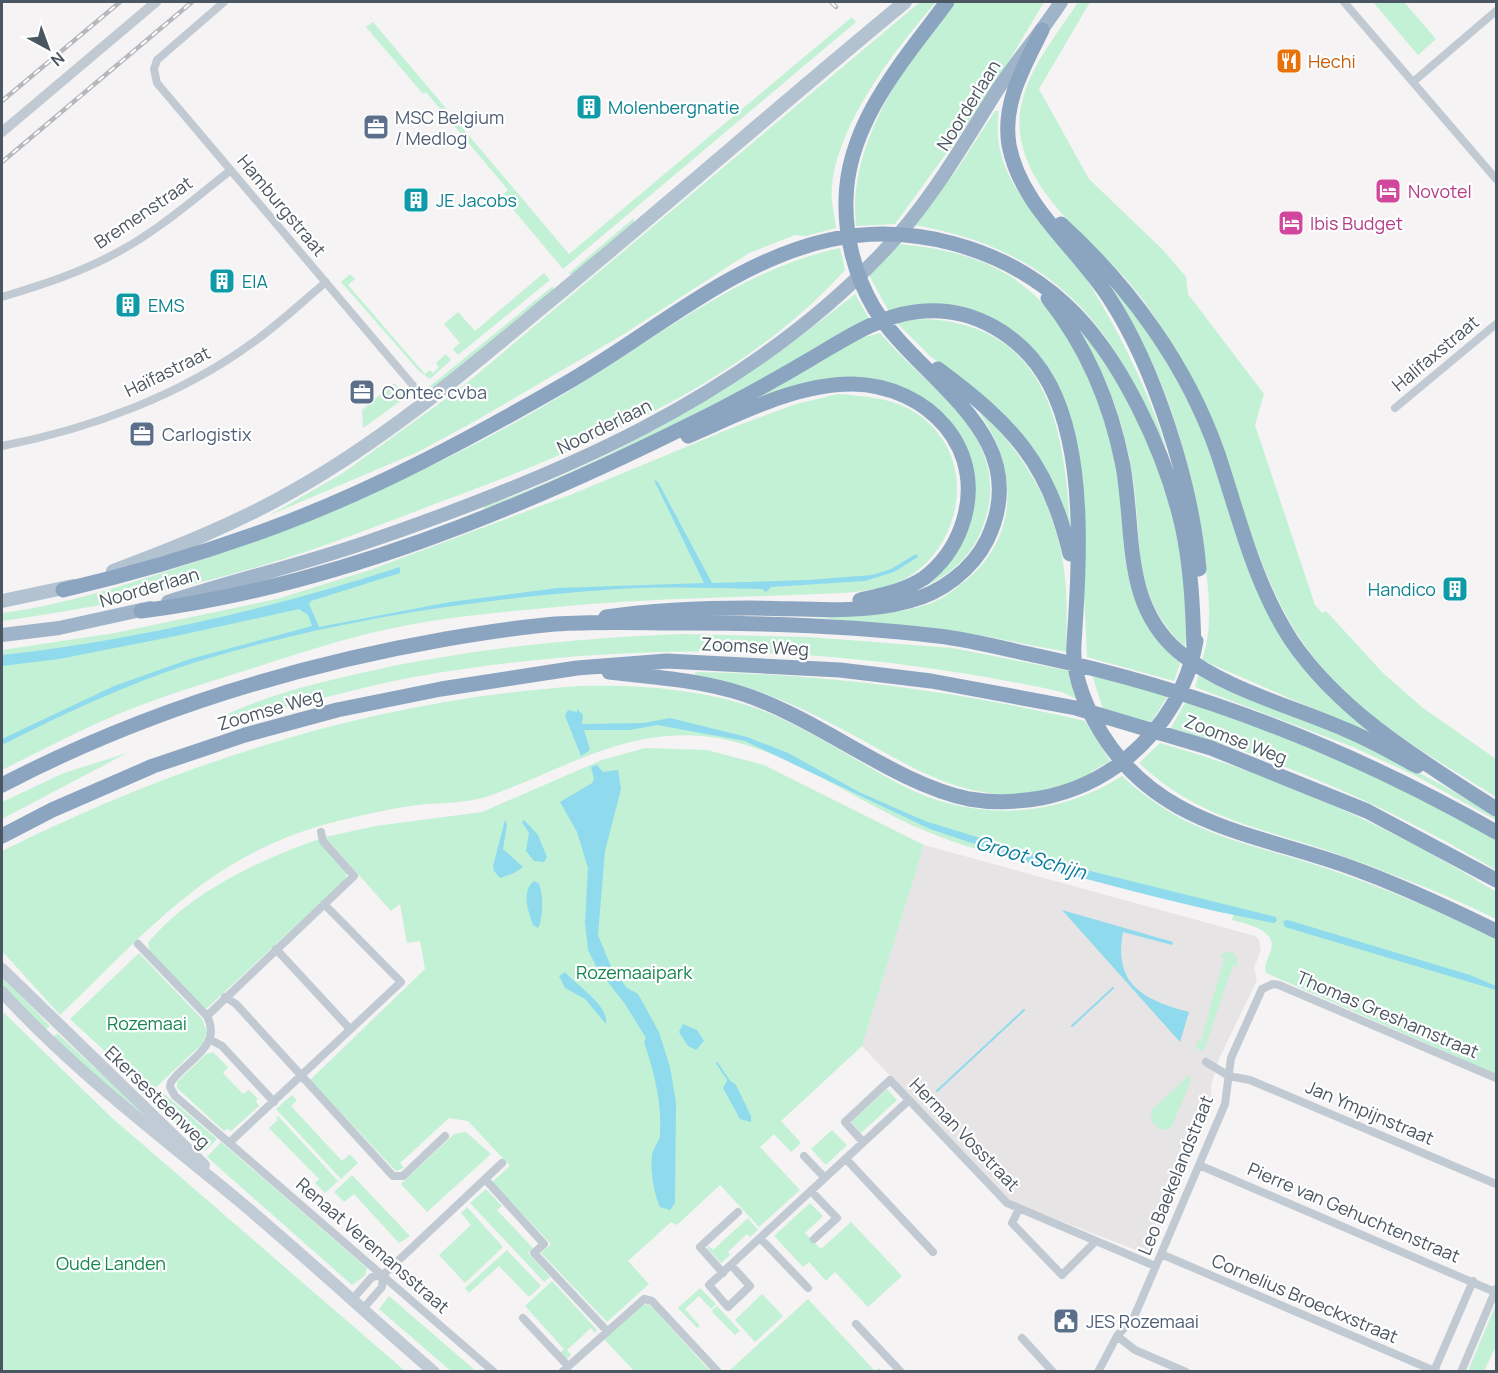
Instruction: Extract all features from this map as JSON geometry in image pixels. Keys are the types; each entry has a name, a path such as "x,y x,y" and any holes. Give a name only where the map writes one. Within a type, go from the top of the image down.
{"highway":[{"path":"556,624 640,612 794,610 883,606 919,598 940,588 963,572 978,555 991,531 999,491 996,466 988,442 969,412 898,338 875,309 863,286 853,256 847,221 848,178 856,144 875,104 947,2"},
{"name":"Noorderlaan","path":"2,635 59,628 141,611 214,586 365,543 525,482 645,428 748,368 798,331 884,251 936,187 1006,78 1061,2"},
{"path":"577,668 667,678 742,693 797,715 919,781 968,798 1002,802 1056,795 1099,778 1131,755 1163,721 1175,702 1194,650 1197,610 1197,549 1191,512 1175,453 1152,385 1110,298 1041,210 1015,165 1008,126 1014,88 1042,30"},
{"path":"1041,210 1063,225 1108,272 1166,348 1208,430 1263,588 1283,627 1306,660 1359,715 1491,806"},
{"path":"63,590 142,571 220,546 280,525 377,483 566,384 731,280 803,248 826,241 883,234 944,241 981,253 1029,279 1065,304 1088,330 1126,388 1148,431 1169,482 1181,521 1197,610"},
{"path":"1029,279 1069,327 1101,387 1123,468 1137,586 1144,607 1167,640 1179,652 1212,673 1345,729 1491,806"},
{"path":"141,611 234,596 371,558 579,477 736,401 871,325 912,312 954,313 996,328 1020,345 1041,368 1055,395 1068,438 1075,478 1077,612 1073,653 1089,711 1120,761 1165,800 1206,822 1344,864 1422,895 1497,931"},
{"path":"898,338 988,408 1019,440 1041,473 1058,507 1076,576"},
{"path":"579,477 614,467 766,404 814,389 853,384 897,391 915,399 935,414 951,434 966,471 966,511 953,545 930,572 904,589 849,602 794,610"},
{"name":"Zoomse Weg","path":"2,785 110,735 261,681 394,648 556,624 764,623 843,626 943,636 1099,669 1234,709 1307,738 1389,774 1497,832"},
{"name":"Zoomse Weg","path":"2,836 52,810 153,766 245,735 337,710 441,689 577,668 667,660 840,670 931,681 1076,708 1211,748 1367,811 1497,880"}],"main road":[{"name":"Noorderlaan","path":"2,601 63,590 190,543 257,511 339,462 427,402 653,216 905,2"},
{"name":"Ekersesteenweg","path":"2,969 156,1117 238,1200 351,1301 434,1371"},
{"name":"Ekersesteenweg","path":"2,992 44,1036 150,1131 238,1200"}],"street":[{"path":"2,132 156,2"},
{"name":"Hamburgstraat","path":"224,2 157,60 154,69 157,83 427,402"},
{"path":"1344,2 1497,179"},
{"path":"1413,82 1497,11"},
{"name":"Bremenstraat","path":"2,297 78,271 119,252 164,222 231,170"},
{"name":"Haïfastraat","path":"2,446 39,439 84,425 182,385 255,341 326,282"},
{"name":"Halifaxstraat","path":"1395,408 1497,324"},
{"path":"207,1016 354,876 323,841 321,831"},
{"path":"229,1143 401,982 324,904"},
{"path":"138,944 207,1016 212,1025 211,1040 222,1046 274,1102"},
{"path":"276,949 351,1029"},
{"name":"Leo Baekelandstraat","path":"1098,1371 1117,1336 1134,1317 1225,1104 1232,1058 1258,993 1266,985"},
{"name":"Thomas Greshamstraat","path":"1266,985 1279,985 1497,1078"},
{"path":"225,997 236,1004 393,1176 404,1176 445,1136"},
{"name":"Renaat Veremansstraat","path":"211,1040 176,1076 170,1087 174,1096 494,1371"},
{"name":"Jan Ympijnstraat","path":"1206,1062 1229,1076 1250,1080 1497,1184"},
{"name":"Herman Vosstraat","path":"863,1142 845,1122 890,1080 996,1194 1019,1209 1155,1266"},
{"path":"731,1265 750,1286 728,1306 709,1286 731,1265 760,1238 846,1159 863,1142 908,1101"},
{"path":"804,1156 825,1178"},
{"path":"846,1159 933,1252"},
{"path":"351,1301 372,1277 383,1275 502,1163"},
{"name":"Pierre van Gehuchtenstraat","path":"1199,1164 1496,1290"},
{"path":"485,1179 544,1244 534,1253 607,1331"},
{"path":"811,1191 837,1218 814,1239"},
{"name":"Herman Vosstraat","path":"1019,1209 1012,1223 1062,1275 1096,1241"},
{"path":"723,1273 700,1247 738,1212"},
{"path":"760,1238 808,1288"},
{"name":"Cornelius Broeckxstraat","path":"1161,1254 1435,1371"},
{"path":"362,1310 382,1287 383,1275"},
{"path":"1435,1371 1473,1281"},
{"path":"1461,1371 1496,1290"},
{"path":"523,1317 565,1369 640,1301 648,1299 718,1371"},
{"path":"856,1324 901,1371"},
{"path":"1117,1336 1135,1350 1185,1371"},
{"path":"1022,1338 1053,1371"}],"shaded area":[{"path":"924,845 1255,936 1259,940 1261,950 1254,968 1257,980 1219,1059 1211,1086 1212,1104 1149,1255 1009,1201 862,1046"}],"green space":[{"path":"920,2 936,2 887,64 871,88 845,137 832,187 836,228 806,236 795,235 749,253 624,334 477,420 418,452 270,515 343,473 462,387"},
{"path":"956,2 1044,2 988,96 895,224 856,226 856,195 861,165 884,105 918,50"},
{"path":"1078,2 1090,2 1039,89 1089,179 1163,250 1186,277 1188,294 1264,394 1255,425 1315,605 1322,613 1326,611 1383,673 1423,708 1496,759 1496,797 1424,752 1377,719 1355,701 1316,660 1292,625 1272,588 1215,429 1178,354 1132,286 1049,198 1027,161 1021,140 1022,102 1036,66"},
{"path":"1373,2 1404,2 1436,39 1418,55"},
{"path":"852,17 856,22 563,269 502,196 508,190 426,92 423,94 366,27 373,22 569,254"},
{"path":"995,111 999,111 998,137 1003,161 1013,183 1075,263 1101,303 1142,384 1166,448 1157,437 1131,380 1113,348 1092,319 1068,295 1043,274 984,243 914,225 958,168"},
{"path":"634,218 634,223 574,274 568,274"},
{"path":"898,244 965,256 993,267 1017,281 1039,299 1058,322 1075,349 1105,418 1112,443 1121,496 1126,567 1138,602 1155,628 1181,660 1174,681 1087,657 1082,550 1067,411 1001,325 889,312 869,275"},
{"path":"840,248 845,270 802,312 756,349 706,382 654,412 599,438 488,484 344,538 238,573 81,609 2,621 2,613 73,599 166,572 285,529 379,490 515,422 730,291 803,258"},
{"path":"1098,269 1141,317 1195,410 1272,617 1385,740 1202,660 1208,636 1208,586 1196,505 1183,449 1166,395 1143,343"},
{"path":"544,273 550,280 458,355 453,349 460,343 444,324 458,312 475,331"},
{"path":"350,274 355,279 348,285 425,374 430,370 433,373 439,367 436,363 446,354 451,360 430,379 419,371 341,282"},
{"path":"553,286 553,293 435,387 429,387"},
{"path":"855,294 870,320 669,431 485,510 483,507 583,466 678,416 769,358"},
{"path":"925,319 966,325 998,340 1023,361 1041,387 1054,418 1062,452 1070,526 1013,425 986,398 930,356 896,322"},
{"path":"1081,328 1127,400 1163,479 1176,520 1184,562 1188,605 1185,647 1167,627 1154,607 1146,586 1139,544 1132,472 1124,435 1113,399 1098,364 1079,331"},
{"path":"880,333 962,418 978,441 988,466 990,495 978,538 964,559 955,567 945,575 911,592 969,520 958,435 876,382 740,408 861,338"},
{"path":"394,383 406,397 363,428 362,410"},
{"path":"838,394 880,399 916,413 937,432 949,452 956,473 957,496 953,518 944,539 931,558 914,573 894,584 882,588 843,593 578,605 456,618 384,630 317,648 155,700 100,722 2,770 2,650 115,633 277,599 370,570 570,495 739,425 796,404"},
{"path":"982,412 1012,446 1025,465 1054,524 1065,579 1067,652 979,635 796,615 880,614 929,604 964,582 982,565 995,545 1004,524 1007,480 1002,457 993,435 980,414"},
{"path":"682,634 809,637 952,648 1070,671 1078,700 1062,692 980,676 899,664 818,656 738,652 658,652 578,656 497,664 392,681 242,718 229,720 226,715 258,701 310,685 441,657 601,638"},
{"path":"1200,671 1388,757 1461,796 1496,817 1496,820 1416,776 1353,747 1195,687"},
{"path":"695,672 842,680 940,693 1037,710 1085,721 1110,761 1091,774 1036,793 1017,795 967,789 922,772 802,709 750,688 695,675"},
{"path":"1092,675 1168,696 1151,722 1103,709"},
{"path":"581,686 627,686 672,690 739,703 797,726 901,785 928,797 985,810 1042,808 1070,801 1122,776 1168,811 1191,823 1239,842 1364,882 1496,939 1496,1074 1266,973 1272,943 1269,937 1259,929 1232,920 1234,912 963,845 902,821 776,756 723,739 691,735 631,742 574,761 480,799 380,811 296,834 256,851 220,872 187,896 155,923 60,1015 2,951 2,851 71,819 140,789 211,763 356,720 505,693"},
{"path":"1186,701 1278,734 1397,785 1496,839 1496,870 1419,827 1338,789 1256,756 1171,728"},
{"path":"1160,743 1204,756 1291,788 1416,846 1496,892 1496,919 1389,873 1204,808 1182,796 1139,763"},
{"name":"Rozemaaipark","path":"645,748 707,750 764,765 924,845 862,1046 781,1121 801,1143 791,1152 774,1134 760,1147 800,1190 759,1227 720,1185 677,1225 671,1222 628,1261 649,1284 607,1322 541,1253 551,1244 492,1182 510,1166 468,1121 449,1118 400,1163 404,1168 396,1171 310,1080 425,969 420,941 407,943 400,904 391,911 325,837 376,826 482,812 602,760"},
{"path":"127,753 2,819 2,802 64,773"},
{"path":"319,839 346,871 346,879 204,1011 150,953 148,943 184,908 205,893 249,868"},
{"path":"1232,952 1237,958 1237,966 1233,965 1204,1050 1200,1051 1196,1047 1197,1041 1201,1041 1224,958 1220,956"},
{"name":"Rozemaai","path":"139,953 202,1019 207,1032 203,1043 150,1093 70,1019"},
{"path":"2,976 50,1026 45,1030 2,985"},
{"name":"Oude Landen","path":"2,1011 111,1117 405,1371 2,1371"},
{"path":"57,1033 153,1122 152,1126 53,1038"},
{"path":"213,1052 228,1067 223,1073 243,1094 249,1090 258,1099 256,1101 259,1106 231,1131 227,1129 224,1131 177,1088 177,1082 206,1054"},
{"path":"1189,1075 1191,1080 1172,1126 1168,1130 1159,1129 1151,1120 1152,1110"},
{"path":"887,1089 897,1100 861,1133 851,1122"},
{"path":"163,1093 217,1139 205,1151 151,1098"},
{"path":"292,1095 297,1100 291,1106 342,1161 350,1154 358,1163 341,1179 276,1109"},
{"path":"278,1116 338,1181 325,1193 315,1183 319,1179 269,1128 278,1120 276,1118"},
{"path":"832,1130 847,1145 826,1165 811,1149"},
{"path":"466,1132 491,1154 427,1212 401,1184 454,1134"},
{"path":"221,1142 367,1268 365,1276 352,1285 207,1157"},
{"path":"352,1175 410,1236 399,1243 354,1194 344,1202 334,1192"},
{"path":"486,1189 502,1206 497,1210 533,1248 528,1253 550,1277 544,1282 470,1203"},
{"path":"810,1203 823,1216 805,1233 821,1249 851,1222 902,1276 868,1307 835,1272 826,1281 809,1262 803,1267 774,1236"},
{"path":"467,1207 503,1247 465,1283 439,1255 471,1225 461,1213"},
{"path":"748,1218 758,1230 750,1237 747,1234 728,1252 730,1255 721,1263 707,1248 709,1246 713,1250"},
{"path":"507,1250 541,1286 529,1297 499,1266 469,1293 465,1288"},
{"path":"552,1281 597,1330 595,1333 591,1328 567,1350 571,1355 567,1359 560,1353 564,1349 525,1306"},
{"path":"700,1288 716,1304 711,1309 699,1296 685,1309 700,1326 697,1328 678,1308"},
{"path":"762,1294 783,1316 755,1342 735,1320"},
{"path":"389,1296 476,1371 451,1371 379,1309"},
{"path":"808,1299 875,1371 729,1371"},
{"path":"647,1304 710,1371 634,1371 604,1339 642,1305"},
{"path":"1496,1304 1496,1346 1484,1371 1468,1371"},
{"path":"717,1306 740,1331 735,1335 713,1313 712,1310"}],"water":[{"path":"654,480 658,482 712,583 872,575 891,569 916,554 918,557 894,572 865,581 771,587 766,592 762,589 663,588 552,594 448,607 345,625 243,649 168,671 96,700 2,745 2,739 114,686 190,659 312,626 308,615 299,609 59,659 2,666 2,655 103,641 203,621 302,596 400,567 400,573 311,601 309,604 319,627 450,602 557,588 704,583"},
{"path":"577,709 583,715 582,724 644,723 670,718 747,737 788,753 861,793 925,821 1038,856 1041,860 1037,865 930,829 745,741 657,725 630,730 584,730 590,750 581,756 565,716 568,710 577,712"},
{"path":"597,765 603,772 618,770 621,789 605,851 598,935 612,969 627,988 638,994 659,1032 670,1067 676,1102 675,1203 670,1210 660,1207 653,1182 652,1156 660,1137 660,1110 654,1076 644,1042 646,1038 625,1004 597,968 588,950 585,922 588,868 577,832 560,802 592,783 594,779 591,767"},
{"path":"505,820 507,825 503,849 523,867 500,878 493,866"},
{"path":"524,820 538,835 547,857 544,862 534,861 526,851 529,833 522,822"},
{"path":"1050,861 1276,917 1277,921 1274,923 1217,911 1105,884 1049,869 1047,867"},
{"path":"534,881 540,887 542,898 538,928 533,925 527,901 528,890"},
{"path":"1062,910 1173,942 1172,945 1123,932 1121,950 1123,965 1135,987 1158,1002 1189,1012 1180,1042"},
{"path":"1288,920 1470,975 1496,986 1496,990 1285,927 1283,921"},
{"path":"565,972 598,1003 606,1017 606,1024 585,999 565,988 559,976"},
{"path":"683,1024 697,1030 704,1041 696,1050 688,1046 679,1032"},
{"path":"728,1079 736,1085 751,1116 751,1122 740,1119 723,1088"}],"waterway":[{"name":"Groot Schijn","path":"1038,860 1050,864"},
{"path":"1072,1026 1113,988"},
{"path":"937,1091 1024,1010"},
{"path":"717,1063 729,1081"}],"railway":[{"path":"2,101 120,2"},
{"path":"2,162 192,2"},
{"path":"831,2 836,7"}],"place":[{"name":"Hechi","path":"1289,61"},
{"name":"Molenbergnatie","path":"589,107"},
{"name":"MSC Belgium / Medlog","path":"376,127"},
{"name":"Novotel","path":"1388,191"},
{"name":"JE Jacobs","path":"416,200"},
{"name":"Ibis Budget","path":"1291,223"},
{"name":"EIA","path":"222,281"},
{"name":"EMS","path":"128,305"},
{"name":"Contec cvba","path":"362,392"},
{"name":"Carlogistix","path":"142,434"},
{"name":"Handico","path":"1455,589"},
{"name":"JES Rozemaai","path":"1066,1321"}]}
